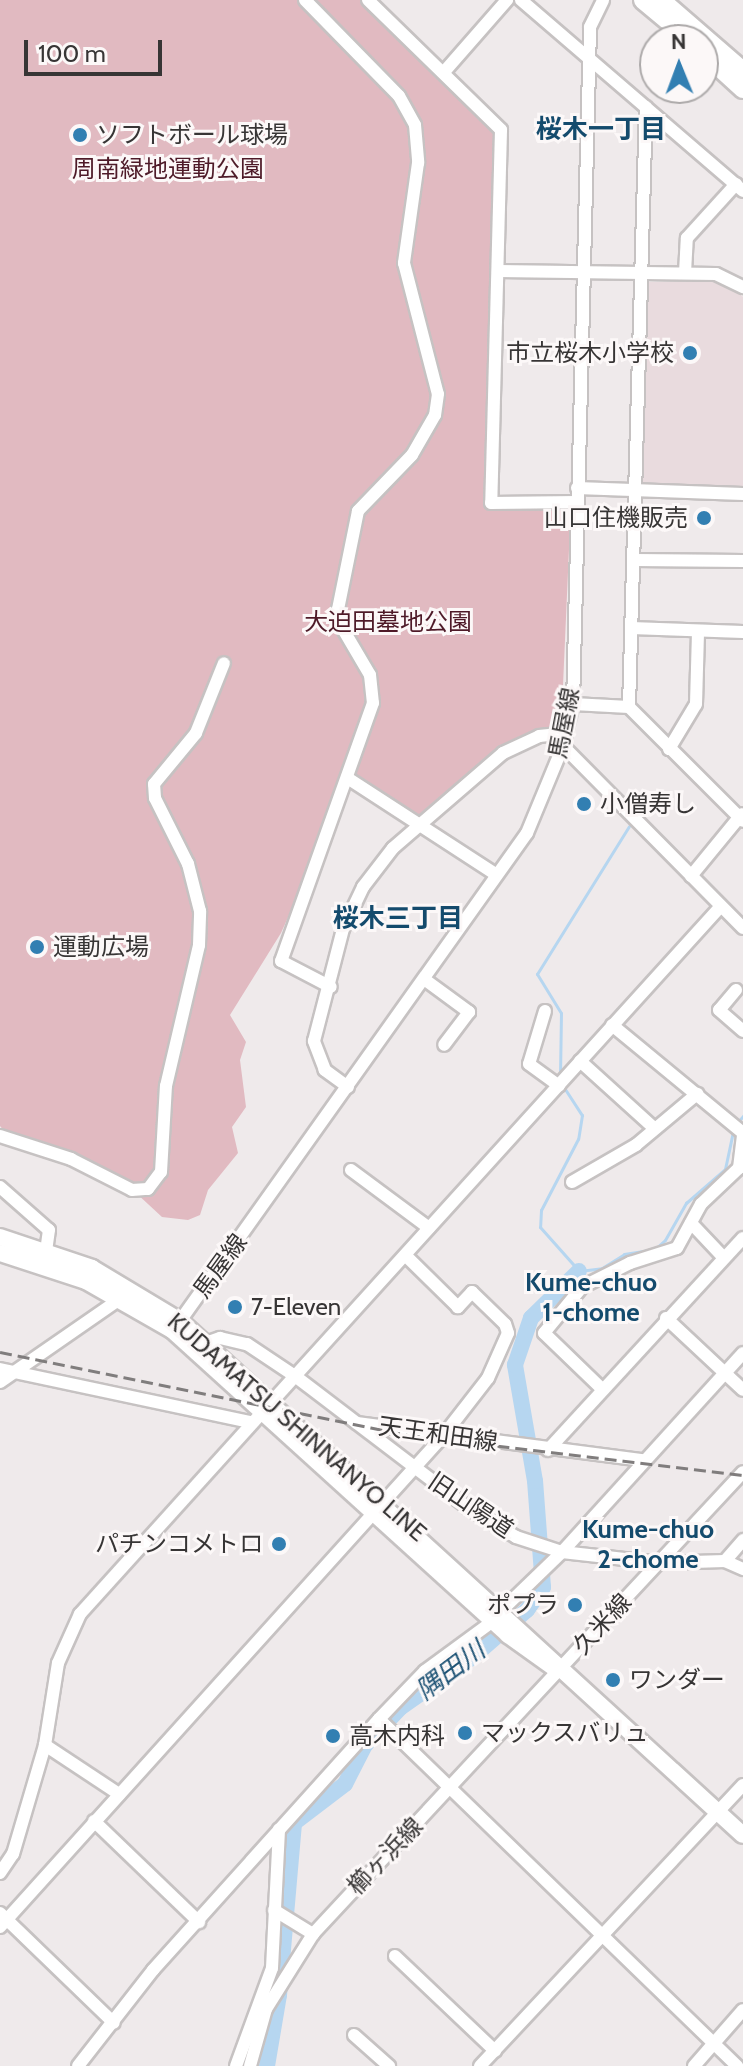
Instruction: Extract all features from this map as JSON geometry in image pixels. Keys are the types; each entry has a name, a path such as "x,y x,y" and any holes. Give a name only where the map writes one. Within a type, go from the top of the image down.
{"highway":[{"path":"643,0 671,24"},
{"path":"661,0 743,71"},
{"path":"719,67 743,89"}],"main road":[{"name":"KUDAMATSU SHINNANYO LINE","path":"0,1237 206,1343 267,1406"},
{"name":"KUDAMATSU SHINNANYO LINE","path":"0,1253 45,1258 129,1286 267,1406 503,1622 743,1835"}],"street":[{"path":"305,0 399,96 415,125 418,163 404,263 438,394 425,435 363,504 355,521 338,616 366,668 374,694 349,779 281,961 331,987"},
{"path":"368,0 501,130 491,503 635,490 743,494"},
{"path":"444,72 507,0"},
{"path":"521,0 739,187 687,238 685,273"},
{"name":"馬屋線","path":"176,1326 540,812 565,739 573,704 581,272 589,58 592,17 603,0"},
{"path":"629,707 646,107"},
{"path":"498,271 727,275 743,287"},
{"path":"635,560 743,561"},
{"path":"631,628 743,632"},
{"path":"669,749 696,704 698,631"},
{"path":"0,1136 71,1159 132,1190 148,1189 161,1172 166,1086 199,945 200,911 188,864 155,798 154,784 196,733 224,663"},
{"path":"573,704 629,707 742,817 691,876"},
{"path":"348,1087 325,1070 314,1041 351,908 393,848 422,827 514,746 565,739 743,928"},
{"path":"349,779 497,875"},
{"path":"0,1873 13,1854 45,1745 58,1663 80,1614 250,1422 721,906"},
{"path":"424,979 469,1012 444,1045"},
{"path":"736,990 719,1010 743,1031"},
{"path":"545,1011 529,1064 559,1086"},
{"path":"601,1388 544,1333 582,1287 630,1263 677,1248 701,1204 739,1168 743,1134 612,1025"},
{"path":"580,1061 654,1128"},
{"path":"572,1182 636,1145 697,1094"},
{"path":"351,1170 429,1228"},
{"path":"0,1187 49,1230 45,1258"},
{"path":"691,1223 724,1258"},
{"path":"548,1450 601,1388 743,1238"},
{"path":"114,2023 2,1920 443,1436 488,1378 508,1333 498,1316 472,1292 458,1307 405,1255"},
{"path":"0,1382 6,1371 120,1299"},
{"path":"666,1318 743,1390"},
{"path":"206,1343 220,1338 247,1344 295,1376"},
{"path":"78,2066 153,1970 379,1719 425,1671 503,1622 643,1460 743,1353"},
{"path":"6,1371 250,1422"},
{"name":"天王和田線","path":"295,1376 354,1423 643,1460"},
{"name":"旧山陽道","path":"354,1423 502,1530 562,1552 660,1563 725,1561 743,1569"},
{"name":"久米線","path":"559,1670 743,1472"},
{"path":"725,1561 743,1540"},
{"name":"櫛ヶ浜線","path":"250,2066 266,2009 313,1934 559,1670"},
{"path":"379,1719 737,2066"},
{"path":"45,1745 119,1794"},
{"path":"480,2066 743,1785"},
{"path":"94,1821 199,1922"},
{"path":"236,2066 272,1968 279,1829"},
{"path":"274,1910 313,1934"},
{"path":"395,1956 495,2051"},
{"path":"694,2066 743,2010"},
{"path":"354,2035 389,2066"}],"shaded area":[{"path":"645,282 727,282 743,297 743,488 637,485"}],"green space":[{"path":"0,0 371,0 503,128 490,502 571,504 561,731 537,732 423,824 351,776 281,933 230,1015 246,1042 240,1060 246,1107 232,1127 238,1153 208,1190 200,1215 188,1220 162,1217 135,1192 10,1138 0,1126"}],"waterway":[{"path":"560,1076 561,1013 537,974 629,826"},
{"path":"563,1086 582,1115 578,1139 541,1210 540,1227 579,1271 602,1268 624,1254 655,1249 665,1240 686,1203 725,1169 733,1131"},
{"path":"736,1124 743,1116"},
{"name":"隅田川","path":"267,2066 279,1995 294,1823 345,1784 365,1745 400,1708 474,1656 527,1610 543,1587 535,1481 515,1365 531,1318 579,1271"}],"railway":[{"path":"0,1352 408,1435 743,1475"}],"place":[{"name":"ソフトボール球場","path":"80,135"},
{"name":"市立桜木小学校","path":"690,353"},
{"name":"山口住機販売","path":"704,518"},
{"name":"小僧寿し","path":"584,804"},
{"name":"運動広場","path":"37,947"},
{"name":"7-Eleven","path":"235,1307"},
{"name":"パチンコメトロ","path":"279,1544"},
{"name":"ポプラ","path":"575,1605"},
{"name":"ワンダー","path":"613,1680"},
{"name":"マックスバリュ","path":"465,1733"},
{"name":"高木内科","path":"333,1736"}],"district":[{"name":"桜木一丁目","path":"601,130"},
{"name":"桜木三丁目","path":"398,919"},
{"name":"Kume-chuo 1-chome","path":"591,1298"},
{"name":"Kume-chuo 2-chome","path":"648,1545"}],"park label":[{"name":"周南緑地運動公園","path":"168,169"},
{"name":"大迫田墓地公園","path":"388,622"}]}
